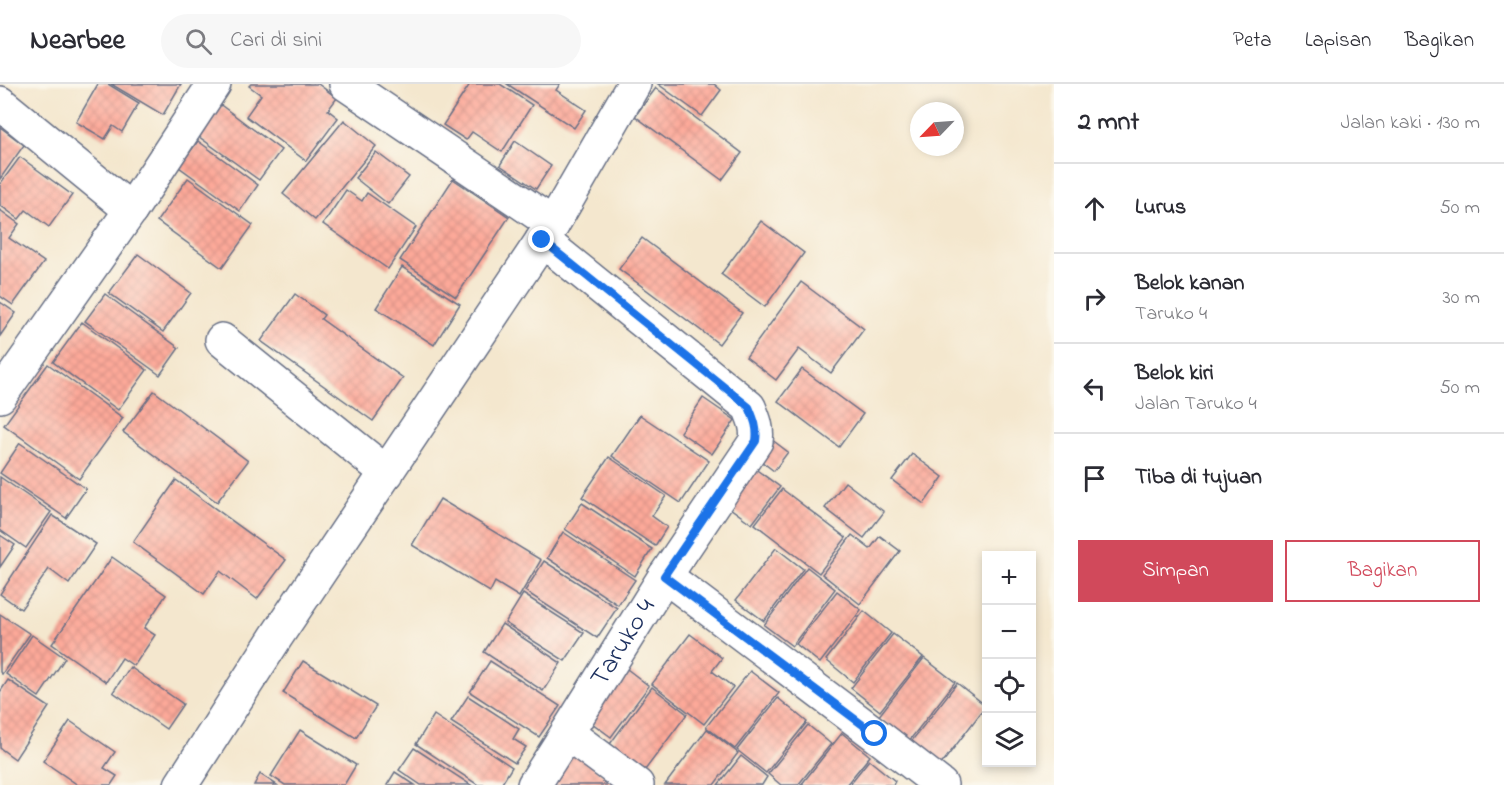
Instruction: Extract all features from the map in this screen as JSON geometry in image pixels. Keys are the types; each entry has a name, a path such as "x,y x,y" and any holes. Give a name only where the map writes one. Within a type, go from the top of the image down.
{"street":[{"path":"0,396 131,210 214,84"},
{"path":"346,84 547,232"},
{"path":"181,785 276,637 547,232 634,84"},
{"path":"0,103 131,210"},
{"name":"Taruko 4","path":"534,785 664,576 756,441 757,433 749,407 547,232"},
{"path":"222,340 387,473"},
{"path":"664,576 941,785"},
{"path":"567,734 637,785"}],"building":[{"path":"98,84 108,84 139,103 122,132 113,126 105,139 76,122"},
{"path":"111,84 181,84 163,115"},
{"path":"251,84 318,84 337,98 328,110 338,118 306,161 246,116 261,95 249,86"},
{"path":"470,84 500,84 532,105 502,152 472,132 466,140 443,125"},
{"path":"507,84 560,84 556,90 586,110 574,128"},
{"path":"658,84 714,84 721,90 702,116"},
{"path":"656,88 742,153 722,180 635,116"},
{"path":"214,100 281,150 259,180 191,131"},
{"path":"344,120 376,146 315,220 283,194"},
{"path":"0,127 24,145 0,179"},
{"path":"198,141 258,185 240,211 179,167"},
{"path":"515,141 551,166 536,189 500,165"},
{"path":"376,152 409,177 388,204 355,178"},
{"path":"20,157 72,195 49,227 26,210 19,219 0,205 0,184"},
{"path":"188,178 253,225 222,268 157,221"},
{"path":"453,179 509,217 456,297 400,260"},
{"path":"346,190 362,201 367,193 416,227 388,269 323,224"},
{"path":"0,210 19,224 9,238 44,262 13,305 0,296"},
{"path":"761,221 804,253 765,307 721,274"},
{"path":"642,238 742,313 719,344 619,269"},
{"path":"138,254 191,293 163,332 109,293"},
{"path":"402,267 460,304 434,345 376,308"},
{"path":"801,282 864,329 831,373 799,349 776,380 746,357"},
{"path":"105,294 179,348 160,375 85,321"},
{"path":"295,294 324,315 321,319 403,378 373,421 261,341"},
{"path":"0,302 16,313 0,336"},
{"path":"82,322 147,370 118,410 53,362"},
{"path":"48,364 123,418 79,479 4,425"},
{"path":"802,369 863,414 839,447 778,401"},
{"path":"154,391 248,461 217,502 123,432"},
{"path":"703,398 735,420 712,454 680,432"},
{"path":"640,415 709,461 681,503 612,456"},
{"path":"771,439 788,452 774,471 757,458"},
{"path":"20,443 86,489 66,518 0,473"},
{"path":"912,454 943,477 924,504 892,480"},
{"path":"609,457 666,496 652,516 667,527 655,546 582,497"},
{"path":"754,468 780,487 752,524 726,505"},
{"path":"0,477 51,512 26,548 0,530"},
{"path":"176,480 286,560 257,599 220,571 204,594 133,542"},
{"path":"845,482 884,512 864,538 825,508"},
{"path":"782,489 846,538 819,573 755,524"},
{"path":"440,499 541,560 519,597 495,582 490,592 412,545"},
{"path":"582,503 652,549 635,576 565,529"},
{"path":"52,515 96,544 69,584 49,569 21,609 0,594"},
{"path":"563,532 635,580 618,605 547,558"},
{"path":"0,535 15,545 0,567"},
{"path":"852,535 870,549 880,536 900,551 860,604 822,574"},
{"path":"776,548 803,569 764,621 736,600"},
{"path":"112,557 166,595 144,628 155,635 134,666 122,658 106,682 52,644"},
{"path":"544,561 617,608 597,638 525,591"},
{"path":"807,567 835,589 792,646 764,625"},
{"path":"837,591 861,610 820,663 796,644"},
{"path":"523,594 584,633 565,661 505,623"},
{"path":"864,611 891,633 853,682 826,660"},
{"path":"0,614 30,634 2,674 0,672"},
{"path":"502,624 561,663 543,691 484,652"},
{"path":"690,634 722,658 712,671 733,687 704,724 652,684"},
{"path":"893,634 923,657 880,711 851,688"},
{"path":"32,635 65,658 39,697 6,674"},
{"path":"924,658 955,682 909,741 878,717"},
{"path":"303,661 376,706 356,738 283,693"},
{"path":"490,661 560,706 539,737 470,692"},
{"path":"130,667 183,704 166,729 113,692"},
{"path":"627,669 649,686 611,737 588,720"},
{"path":"750,671 779,693 735,749 706,727"},
{"path":"8,680 49,707 15,759 0,748 0,692"},
{"path":"957,683 982,703 982,711 940,766 910,743"},
{"path":"652,687 687,714 642,774 607,748"},
{"path":"468,696 519,729 513,739 526,747 515,763 451,722"},
{"path":"778,698 807,722 766,773 737,750"},
{"path":"434,715 512,767 501,785 478,785 416,744"},
{"path":"70,721 115,752 104,768 117,776 111,785 78,785 43,761"},
{"path":"808,725 831,744 798,785 781,785 768,774"},
{"path":"707,729 738,753 714,785 665,785"},
{"path":"300,730 356,765 344,785 285,785 271,776"},
{"path":"842,733 870,756 846,785 801,785"},
{"path":"414,748 471,785 421,785 399,770"},
{"path":"574,751 615,785 546,785"},
{"path":"741,756 767,777 762,785 718,785"},
{"path":"869,760 895,781 893,785 849,785"},
{"path":"395,772 415,785 387,785"},
{"path":"260,774 277,785 254,785"}],"route":[{"path":"542,240 749,407 756,424 756,441 664,576 875,734"}]}
